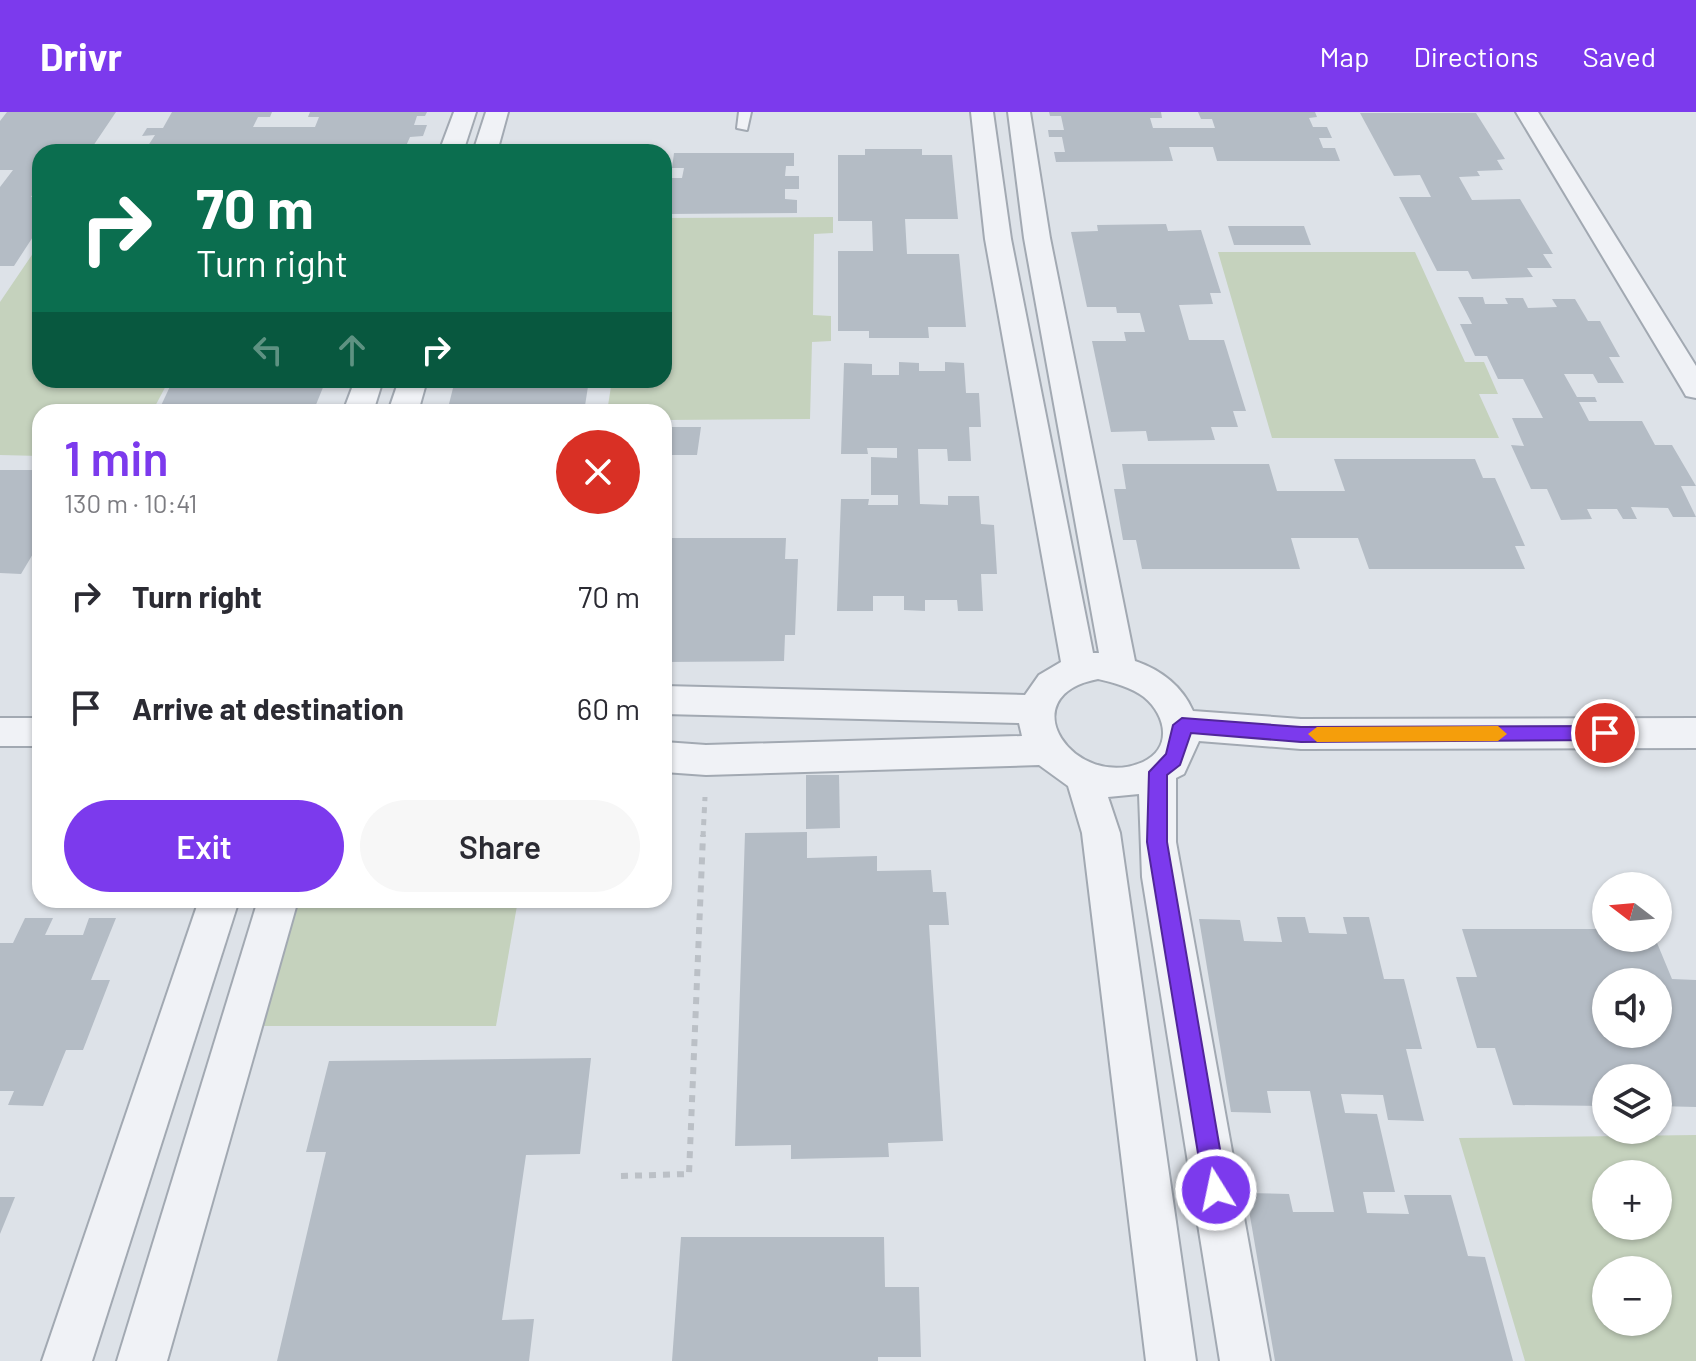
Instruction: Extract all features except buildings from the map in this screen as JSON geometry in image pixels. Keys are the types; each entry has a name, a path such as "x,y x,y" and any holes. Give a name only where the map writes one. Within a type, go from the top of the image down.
{"street":[{"path":"454,144 465,112"},
{"path":"487,144 497,112"},
{"path":"982,112 998,239 1079,668"},
{"path":"1019,112 1037,238 1119,667"},
{"path":"1527,112 1696,389"},
{"path":"1119,667 1137,673 1167,694 1182,725 1181,743 1173,759 1158,772 1136,781 1110,783 1083,777 1048,750 1040,736 1037,709 1051,684 1079,668 1119,667"},
{"path":"672,700 1037,709"},
{"path":"1182,725 1301,734 1696,733"},
{"path":"0,732 32,732"},
{"path":"672,758 706,760 1048,750"},
{"path":"1158,772 1157,842 1161,877 1245,1361"},
{"path":"1083,777 1101,833 1171,1361"},
{"path":"67,1361 216,908"},
{"path":"142,1361 276,908"}],"lane":[{"path":"743,128 745,112"}],"path":[{"path":"621,1176 689,1174 706,760"}],"green space":[{"path":"833,217 833,233 814,234 813,315 831,316 831,341 812,342 810,419 672,420 672,404 608,404 611,388 672,388 672,218"},
{"path":"1218,252 1415,252 1465,362 1484,362 1498,394 1479,394 1499,438 1272,438"},
{"path":"32,255 32,388 165,388 156,404 32,404 32,456 0,455 0,302"},
{"path":"290,908 517,908 496,1026 255,1026"},
{"path":"1672,1135 1696,1135 1696,1361 1525,1361 1459,1138 1592,1136 1592,1144 1672,1144"}],"slow traffic":[{"path":"1317,734 1498,734"}],"route":[{"path":"1216,1190 1157,842 1158,772 1173,759 1181,743 1182,725 1301,734 1605,733"}]}
